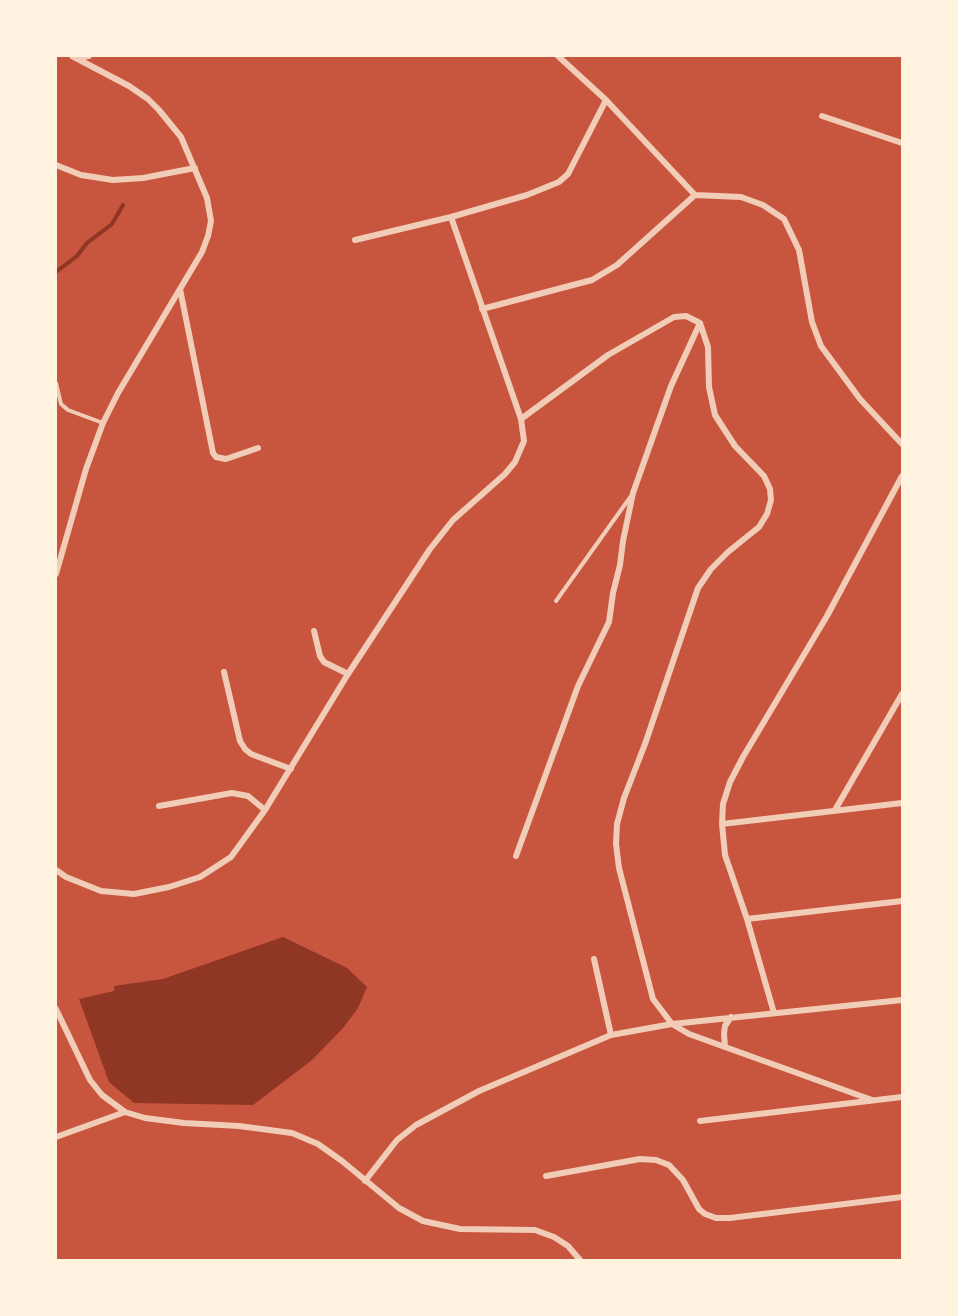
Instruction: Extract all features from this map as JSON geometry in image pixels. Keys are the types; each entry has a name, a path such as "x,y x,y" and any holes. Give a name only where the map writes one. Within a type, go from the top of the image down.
{"street":[{"path":"74,57 89,56"},
{"path":"558,56 606,100 695,195 741,197 763,206 784,219 800,250 812,322 821,346 860,399 903,444"},
{"path":"56,574 86,469 103,423 118,393 201,252 208,236 211,220 207,198 181,137 147,99 129,86 74,57"},
{"path":"355,240 451,217 527,195 559,182 568,174 606,100"},
{"path":"822,116 903,143"},
{"path":"56,165 81,175 113,180 143,178 195,168"},
{"path":"482,309 592,280 617,265 695,195"},
{"path":"56,870 66,877 101,891 134,894 169,887 200,877 231,857 265,810 348,674 430,549 453,520 505,474 515,462 524,441 521,419 451,217"},
{"path":"180,288 213,453 216,457 226,459 258,448"},
{"path":"521,419 608,355 674,317 686,316 700,323 708,347 709,387 716,415 735,446 764,476 770,489 771,500 767,514 759,527 711,568 698,588 645,744 624,798 617,824 616,844 619,868 653,999 672,1024 689,1034 872,1100"},
{"path":"516,856 578,686 609,622 633,493 671,386 700,323"},
{"path":"774,1013 747,919 725,855 723,804 730,782 743,757 827,616 903,476"},
{"path":"314,631 320,656 324,662 348,674"},
{"path":"224,672 240,741 245,749 251,754 291,769"},
{"path":"835,810 903,694"},
{"path":"159,806 232,794 248,796 265,810"},
{"path":"722,824 903,803"},
{"path":"56,877 66,877"},
{"path":"747,919 903,901"},
{"path":"594,959 611,1035"},
{"path":"365,1181 397,1140 416,1125 479,1091 611,1035 672,1024 903,1000"},
{"path":"56,1009 90,1080 102,1095 125,1112 145,1118 184,1123 238,1126 292,1133 318,1144 399,1208 423,1221 460,1229 535,1230 554,1236 568,1246 580,1260"},
{"path":"725,1047 725,1026 731,1017"},
{"path":"700,1121 903,1097"},
{"path":"56,1137 125,1112"},
{"path":"546,1176 640,1159 656,1160 669,1165 683,1180 699,1209 716,1218 903,1197"}],"lane":[{"path":"56,383 61,404 68,410 103,423"},
{"path":"556,601 633,493"}],"shaded area":[{"path":"283,937 347,968 367,987 358,1008 343,1028 312,1060 253,1105 134,1103 109,1082 79,999 114,991 114,986 163,979"}],"waterway":[{"path":"56,272 77,256 87,243 112,224 123,205"}]}
